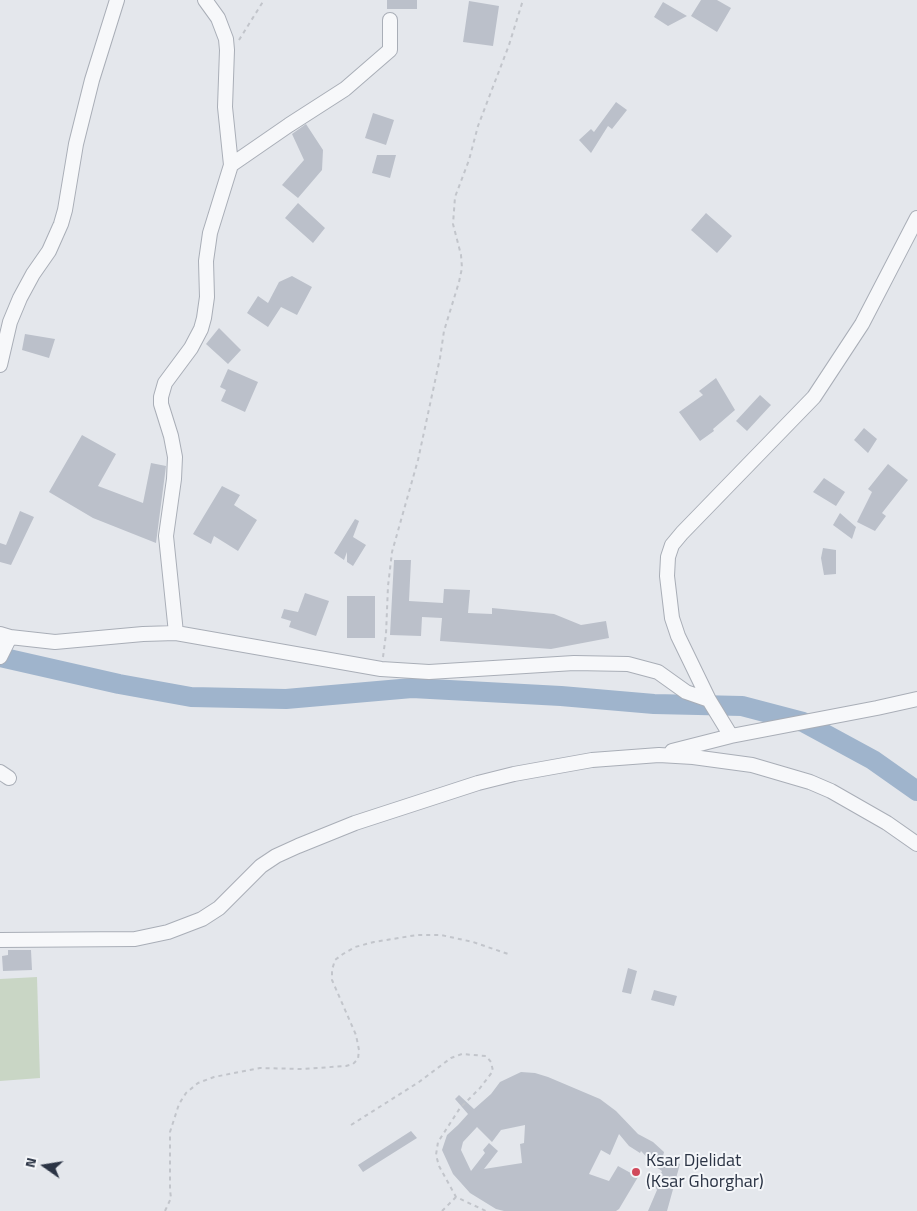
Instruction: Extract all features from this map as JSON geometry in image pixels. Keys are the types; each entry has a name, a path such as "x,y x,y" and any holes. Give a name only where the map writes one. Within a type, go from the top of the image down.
{"street":[{"path":"0,364 10,322 20,298 32,274 49,251 61,224 78,135 92,80 117,0"},
{"path":"176,633 166,536 174,480 175,457 161,404 161,397 164,383 191,348 201,329 206,297 206,261 210,233 231,165 225,107 226,39 223,28 212,8 205,0"},
{"path":"231,165 346,89 390,50 390,20"},
{"path":"731,736 709,700 686,656 672,618 667,576 668,557 672,545 814,397 862,324 917,218"},
{"path":"0,658 5,635 55,642 142,634 176,633 382,669 429,672 574,663 628,664 658,672 686,692 709,700"},
{"path":"659,755 731,736 917,699"},
{"path":"0,940 135,939 168,932 202,919 213,912 254,872 276,856 355,823 424,800 514,774 592,760 659,755 693,757 752,765 810,782 832,791 887,822 917,844"}],"path":[{"path":"226,61 264,0"},
{"path":"382,669 392,552 418,460 444,331 462,268 453,224 456,197 478,126 509,45 523,0"},
{"path":"165,1211 171,1198 170,1132 179,1104 186,1094 198,1083 214,1077 260,1068 302,1069 346,1066 353,1064 358,1059 359,1050 356,1035 332,980 335,960 343,954 355,947 374,942 417,935 441,936 473,942 511,955"},
{"path":"351,1125 419,1082 450,1058 462,1054 486,1056 491,1062 493,1071 480,1088 460,1108 438,1142 436,1155 439,1166 456,1197 486,1211"},
{"path":"442,1211 456,1197"}],"green space":[{"path":"37,977 40,1078 0,1081 0,979"}],"building":[{"path":"387,0 417,0 417,9 387,9"},
{"path":"701,0 717,0 731,8 717,32 691,16"},
{"path":"469,1 499,6 493,46 463,42"},
{"path":"663,2 687,16 668,26 654,17"},
{"path":"616,102 627,110 612,129 608,126 591,153 579,140 591,129 594,132"},
{"path":"373,113 394,120 386,145 365,138"},
{"path":"306,124 323,150 322,170 298,198 282,185 304,160 292,134"},
{"path":"377,155 396,155 390,178 372,173"},
{"path":"298,203 325,228 313,243 285,218"},
{"path":"706,213 732,236 717,253 691,230"},
{"path":"292,276 312,287 297,315 281,307 268,327 247,313 258,296 268,303 279,282"},
{"path":"219,328 241,350 228,364 206,344"},
{"path":"25,334 55,339 49,358 22,350"},
{"path":"228,369 258,382 245,412 221,401 226,390 220,387"},
{"path":"716,378 735,410 713,429 714,431 700,441 679,412 703,395 699,391"},
{"path":"760,395 771,405 747,431 736,421"},
{"path":"864,428 877,439 868,453 854,440"},
{"path":"82,435 116,454 98,486 143,503 151,463 166,466 156,543 93,518 49,492"},
{"path":"888,464 908,480 882,513 886,516 875,531 857,522 872,492 868,489"},
{"path":"824,478 845,492 836,506 813,492"},
{"path":"222,486 240,495 234,505 257,520 238,551 214,536 211,544 193,534"},
{"path":"20,511 34,517 11,565 0,562 0,543 6,545"},
{"path":"840,513 856,527 852,539 833,525"},
{"path":"355,519 359,521 353,537 366,545 353,566 347,562 347,552 344,560 334,553"},
{"path":"823,548 836,550 836,574 824,575 821,558"},
{"path":"394,560 411,560 409,601 443,603 444,589 470,590 468,613 492,614 492,608 554,614 581,625 606,621 609,638 551,649 440,641 442,618 422,617 421,636 390,635"},
{"path":"305,593 329,601 316,636 289,627 291,621 281,618 284,609 298,612"},
{"path":"347,596 375,596 375,638 347,638"},
{"path":"8,950 31,950 32,970 3,971 2,956 8,955"},
{"path":"628,968 637,971 631,994 622,992"},
{"path":"654,990 677,996 674,1006 651,1000"},
{"path":"521,1072 535,1073 600,1099 616,1111 638,1134 653,1142 664,1152 663,1156 680,1164 667,1211 648,1211 657,1190 655,1186 662,1171 641,1151 640,1153 629,1146 619,1134 610,1155 601,1150 589,1174 609,1181 618,1166 638,1177 616,1211 504,1211 496,1209 470,1193 453,1174 442,1150 447,1135 468,1114 455,1099 459,1095 474,1109 491,1094 500,1082","holes":["525,1125 524,1143 520,1144 522,1163 484,1169 498,1151 489,1143 483,1150 485,1153 471,1171 461,1150 463,1142 477,1127 492,1142 501,1130"]},
{"path":"411,1131 417,1138 363,1172 358,1165"}],"waterway":[{"path":"0,657 119,684 191,697 286,699 412,688 561,696 654,704 742,706 803,722 873,760 917,791"}],"place":[{"name":"Ksar Djelidat (Ksar Ghorghar)","path":"636,1172"}]}
